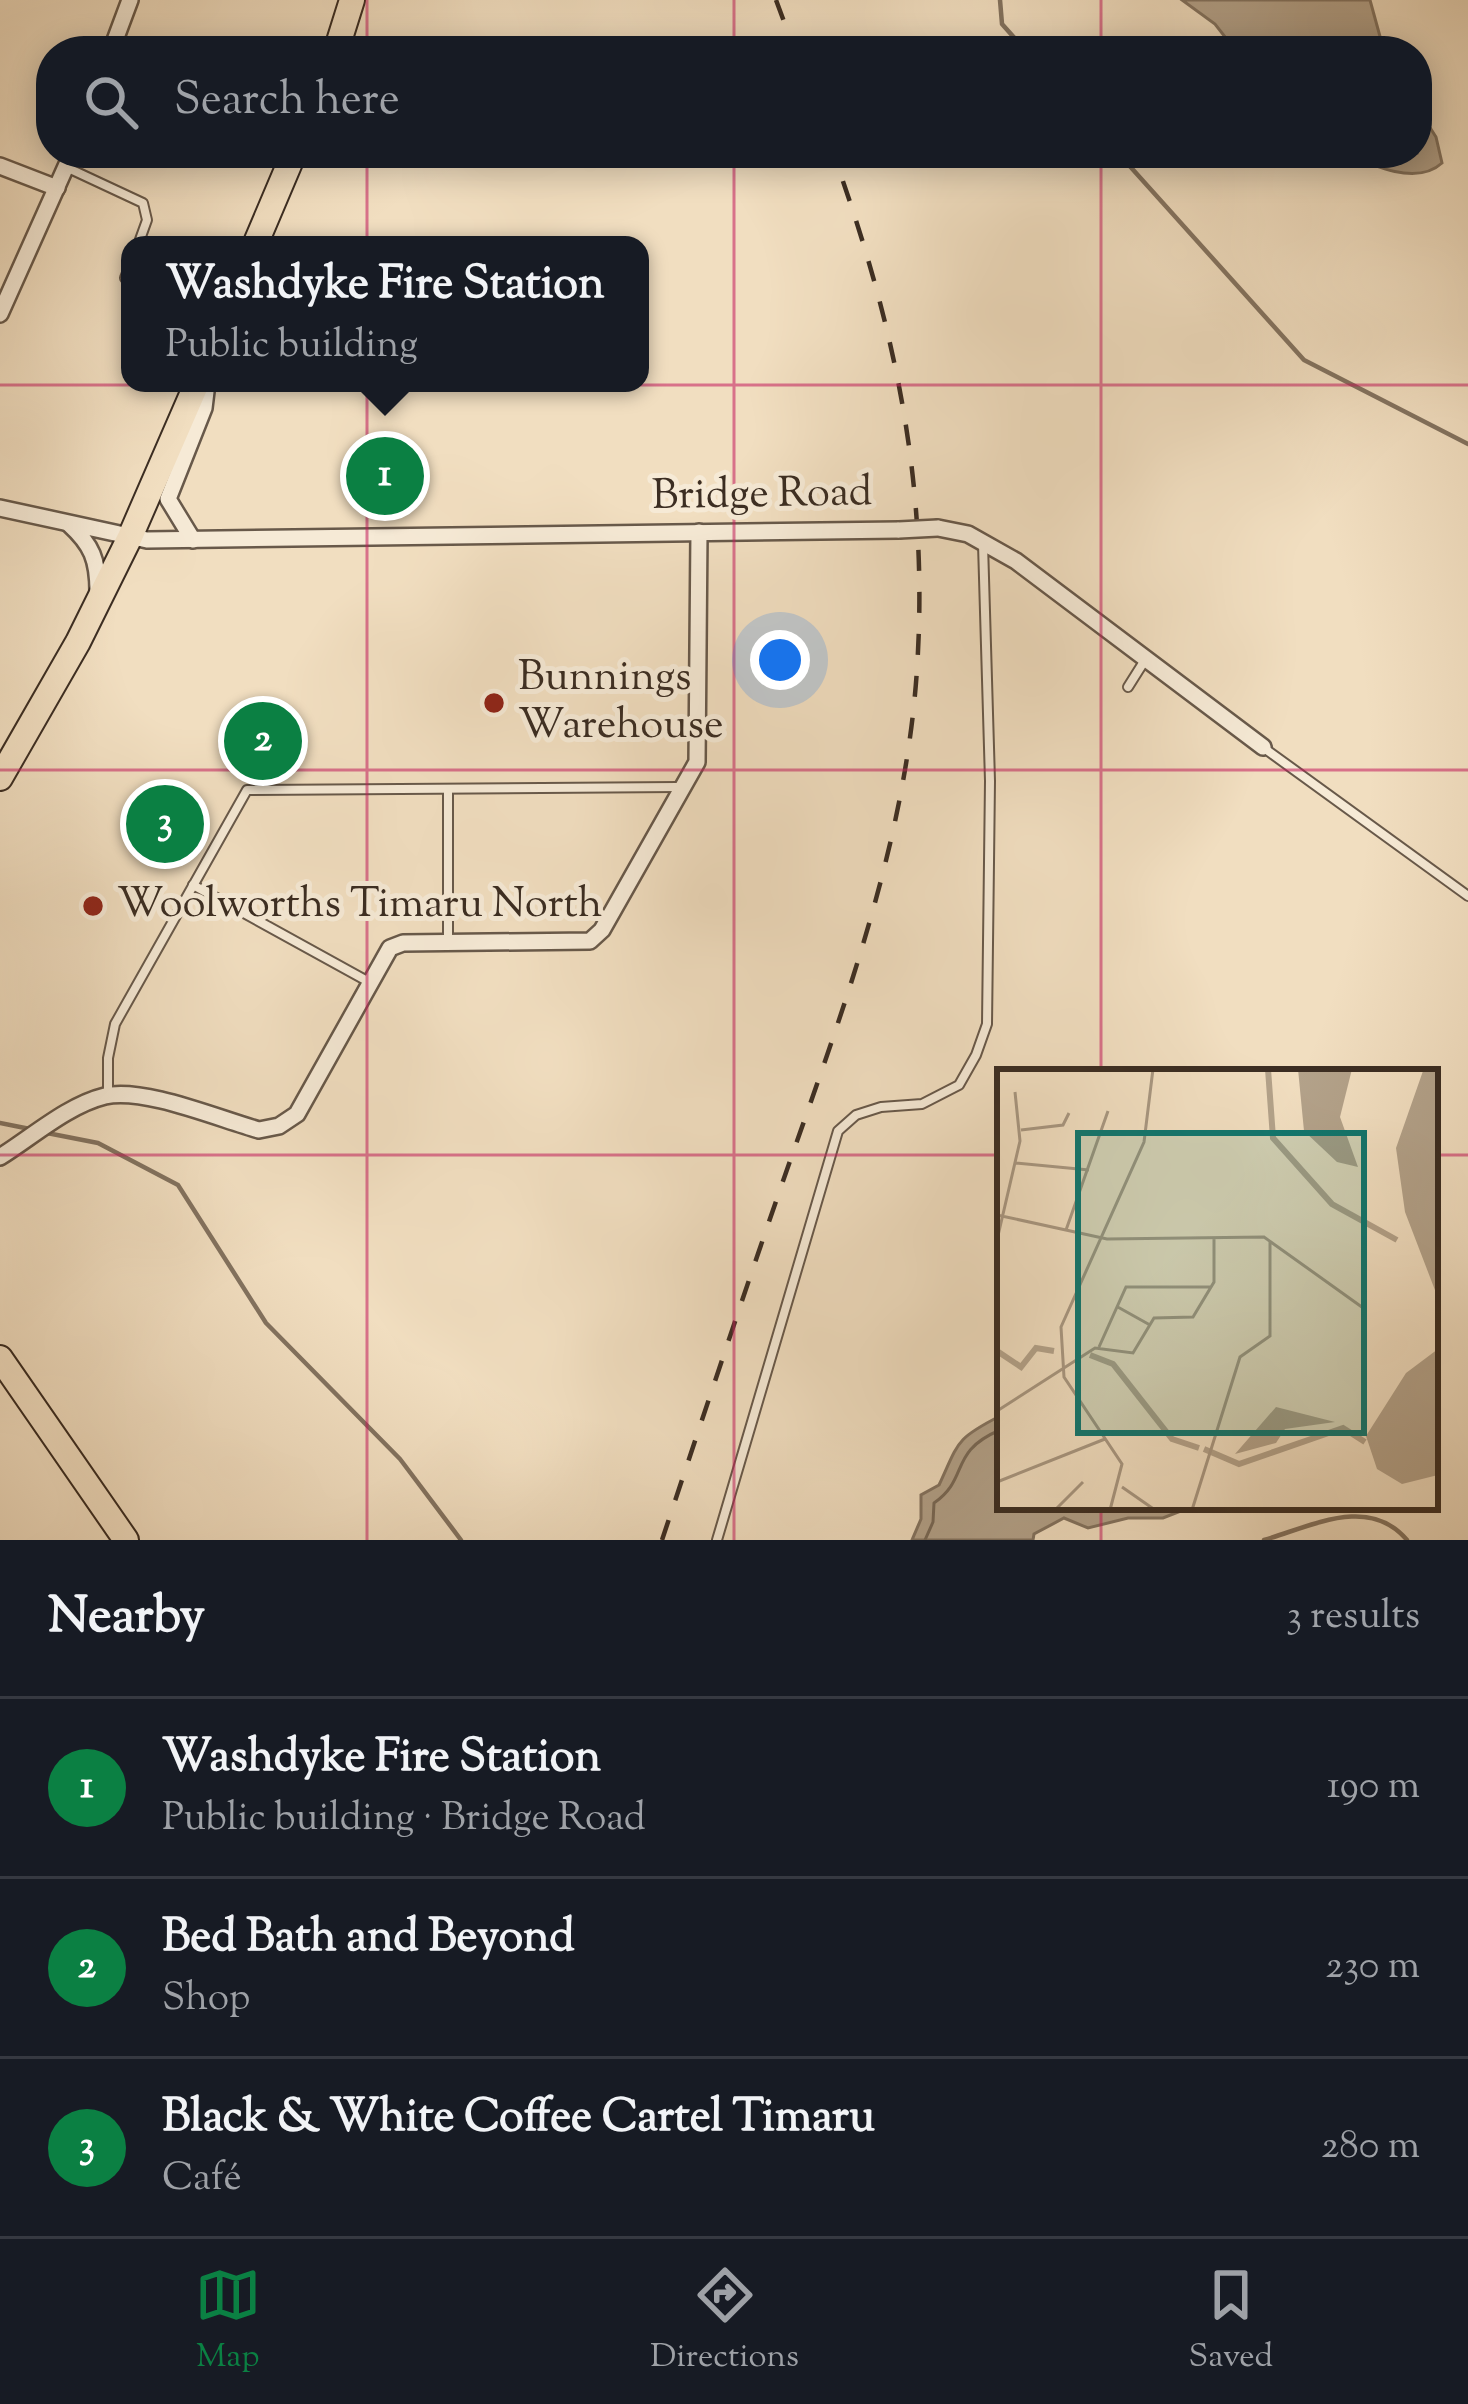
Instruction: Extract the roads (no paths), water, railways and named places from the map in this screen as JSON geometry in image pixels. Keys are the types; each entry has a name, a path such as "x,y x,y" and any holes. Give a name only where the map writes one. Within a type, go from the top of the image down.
{"highway":[{"path":"341,36 352,0"},
{"path":"259,236 288,168"},
{"path":"0,778 98,601 193,392"},
{"path":"0,1358 126,1540"}],"street":[{"path":"117,36 130,0"},
{"path":"0,166 57,188"},
{"path":"0,314 66,168"},
{"path":"193,540 168,499 205,408 206,392"},
{"name":"Bridge Road","path":"0,508 130,537 193,540 938,528 968,534 1016,561 1263,747"},
{"path":"68,523 95,556 98,601"},
{"path":"2,1156 86,1103 107,1095 130,1094 259,1130 279,1126 297,1114 390,949 403,943 590,941 602,930 697,761 699,532"}],"lane":[{"path":"83,168 142,203 147,220 141,236"},
{"path":"716,1540 838,1131 856,1114 922,1105 946,1094 959,1085 983,1038 989,981 989,781 983,542"},
{"path":"1128,687 1146,658"},
{"path":"1263,747 1468,896"},
{"path":"107,1095 115,1024 247,790 682,788"},
{"path":"448,789 448,942"},
{"path":"193,885 370,983"}],"water":[{"path":"1182,0 1370,0 1380,36 1224,36"},
{"path":"1432,131 1442,163 1432,170 1420,173 1383,168 1432,168"},
{"path":"997,1418 997,1510 1183,1510 1163,1518 1128,1518 1088,1528 1064,1518 1034,1534 1033,1540 912,1540 921,1519 921,1495 939,1485 955,1450 974,1430"}],"waterway":[{"path":"1000,0 1002,24 1013,36"},
{"path":"1131,168 1304,360 1468,444"},
{"path":"0,1123 30,1129"},
{"path":"47,1133 98,1143 178,1185 266,1323 400,1459 461,1540"},
{"path":"1264,1540 1320,1522 1358,1517 1375,1519 1407,1540"}],"railway":[{"path":"776,0 789,36"},
{"path":"662,1540 852,980 887,857 911,732 919,601 912,470 890,343 838,168"}],"place":[{"name":"Washdyke Fire Station","path":"385,476"},
{"name":"Bunnings Warehouse","path":"494,703"},
{"name":"Bed Bath and Beyond","path":"263,741"},
{"name":"Black & White Coffee Cartel Timaru","path":"165,824"},
{"name":"Woolworths Timaru North","path":"93,906"}]}
